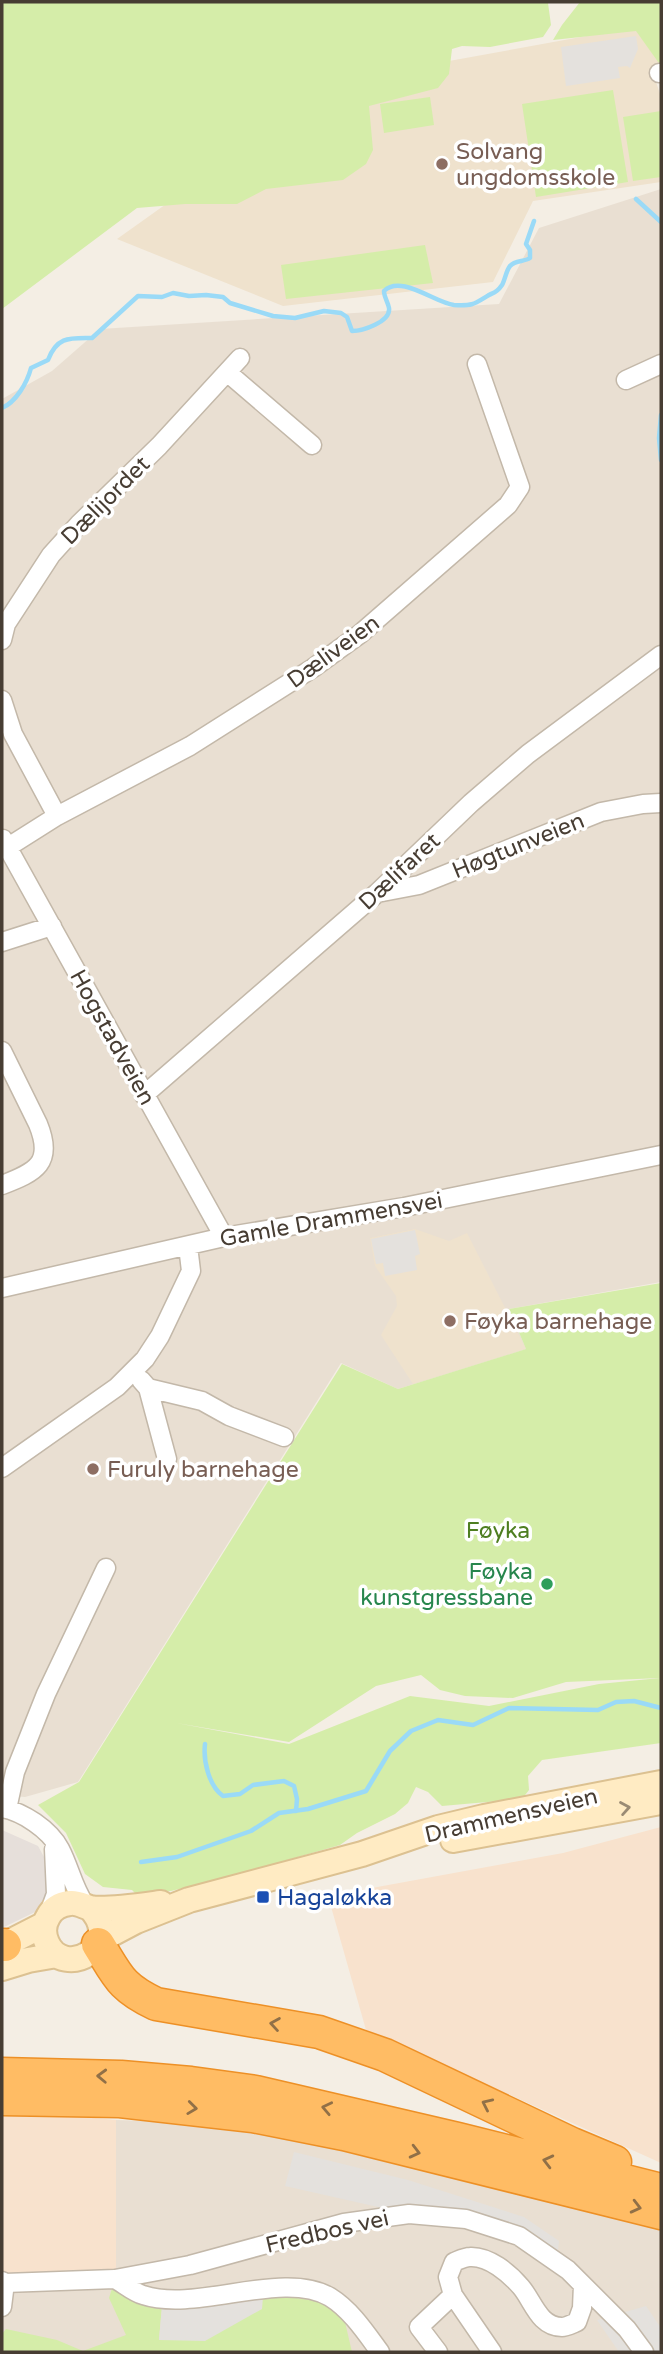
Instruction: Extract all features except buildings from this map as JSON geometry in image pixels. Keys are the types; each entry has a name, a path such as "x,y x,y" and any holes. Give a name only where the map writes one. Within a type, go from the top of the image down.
{"highway":[{"path":"108,1958 137,1996 156,2004 307,2029 354,2043 385,2055 572,2144 661,2181"},
{"path":"2,2074 121,2077 256,2092 458,2138 661,2190"},
{"path":"2,2099 120,2101 253,2116 418,2152 661,2213"}],"main road":[{"name":"Drammensveien","path":"108,1958 136,1921 189,1900 362,1854 438,1828 661,1783"},
{"name":"Drammensveien","path":"362,1854 442,1843 661,1802"},
{"name":"Drammensveien","path":"87,1906 132,1906 189,1900"},
{"path":"2,1951 47,1919 60,1905 72,1902 87,1906 100,1922 108,1958 66,1959 57,1955 46,1941 47,1919"},
{"path":"2,1951 28,1960 57,1955"}],"street":[{"name":"Dælijordet","path":"2,640 6,624 51,555 159,446 240,358"},
{"name":"Dæliveien","path":"5,842 190,747 313,668 360,634 508,505 520,487 477,364"},
{"path":"626,380 661,364"},
{"path":"228,373 312,445"},
{"name":"Dælifaret","path":"144,1095 377,893 471,803 528,754 661,656"},
{"path":"2,700 13,734 57,816"},
{"name":"Høgtunveien","path":"377,893 419,885 601,812 661,803"},
{"name":"Hogstadveien","path":"5,842 224,1237"},
{"path":"2,942 52,926"},
{"path":"2,1051 38,1124 45,1149 42,1160 33,1172 2,1185"},
{"name":"Gamle Drammensvei","path":"2,1288 224,1237 404,1207 661,1155"},
{"path":"2,1468 134,1373 157,1342 191,1271 188,1246"},
{"path":"134,1373 148,1388 167,1460"},
{"path":"148,1388 202,1401 229,1416 284,1437"},
{"path":"87,1906 74,1889 59,1847 27,1816 4,1808 15,1772 46,1694 106,1568"},
{"path":"47,1919 56,1894 51,1839"},
{"name":"Fredbos vei","path":"3,2282 115,2279 190,2265 344,2223 409,2214 466,2219 519,2236 568,2270 627,2329 644,2352"},
{"path":"492,2352 453,2295 448,2277 454,2262 470,2257 488,2261 505,2271 522,2287 537,2312 549,2324 563,2328 577,2322 582,2308 583,2286"},
{"path":"115,2279 142,2295 169,2299 191,2299 280,2288 304,2289 329,2296 355,2319 380,2352"},
{"path":"2,2307 3,2282"},
{"path":"438,2352 413,2321 453,2295"}],"shaded area":[{"name":"Solvang ungdomsskole","path":"647,25 659,64 656,82 661,97 661,182 533,201 493,282 283,306 117,239 249,145 449,61"},
{"path":"636,36 638,49 630,68 618,67 620,78 566,86 561,47"},
{"path":"661,189 661,1282 509,1309 526,1349 398,1389 341,1363 78,1782 25,1797 2,1795 2,399 52,371 100,329 499,304 539,228"},
{"name":"Føyka barnehage","path":"415,1229 449,1241 467,1233 526,1349 413,1384 381,1335 397,1306 396,1296 375,1266 370,1238"},
{"path":"415,1230 420,1254 415,1256 417,1270 385,1276 383,1263 376,1264 371,1239"},
{"path":"661,1827 661,2163 366,2030 328,1896 563,1853"},
{"path":"2,1830 38,1846 49,1866 48,1893 35,1912 2,1928"},
{"path":"26,2111 116,2120 116,2277 2,2286 2,2113"},
{"path":"116,2120 233,2124 661,2230 661,2352 2,2352 2,2286 116,2277"},
{"path":"294,2152 408,2180 524,2217 559,2241 557,2260 520,2235 285,2186"},
{"path":"263,2297 262,2309 205,2341 159,2340 162,2306"},
{"path":"646,2306 661,2328 661,2352 619,2352 597,2320"}],"green space":[{"path":"2,2 544,2 548,3 551,25 543,37 490,47 462,46 452,49 449,74 438,88 369,106 373,150 366,164 343,180 266,189 237,204 137,208 2,309"},
{"path":"580,2 661,2 661,66 636,31 553,40"},
{"path":"613,90 628,182 536,197 522,104"},
{"path":"430,97 434,125 384,133 380,104"},
{"path":"661,111 661,177 633,181 623,117"},
{"path":"425,245 433,283 286,299 281,265"},
{"name":"Føyka","path":"661,1283 661,1743 542,1760 528,1776 529,1790 522,1799 442,1806 428,1792 416,1787 408,1803 395,1814 357,1833 340,1845 171,1891 137,1895 132,1890 103,1887 85,1874 66,1833 38,1805 79,1782 342,1364 398,1389 526,1349 509,1309","holes":["421,1675 440,1690 465,1696 513,1698 566,1682 660,1678 599,1684 489,1706 410,1696 289,1744 176,1723 289,1742 376,1686"]},
{"path":"115,2279 162,2306 159,2339 263,2297 275,2295 325,2302 345,2322 352,2352 2,2352 2,2334 6,2329 57,2340 83,2351 126,2335 109,2298"}],"waterway":[{"path":"636,199 661,222"},
{"path":"2,408 20,391 31,368 48,360 60,342 92,338 138,296 162,297 173,293 223,297 230,303 273,316 295,318 324,311 341,313 347,317 352,331 357,331 375,325 385,318 389,308 384,291 391,287 409,287 454,305 473,304 495,292 502,285 510,266 530,258 530,250 526,244 534,221"},
{"path":"661,415 661,460"},
{"path":"141,1862 177,1857 251,1831 279,1813 308,1809 366,1791 390,1751 411,1731 438,1720 473,1725 509,1708 598,1710 616,1702 634,1701 661,1708"},
{"path":"205,1744 208,1773 223,1796 240,1794 253,1785 284,1781 294,1786 296,1811"}],"place":[{"name":"Solvang ungdomsskole","path":"442,164"},
{"name":"Føyka barnehage","path":"450,1321"},
{"name":"Furuly barnehage","path":"93,1469"},
{"name":"Føyka kunstgressbane","path":"547,1584"},
{"name":"Hagaløkka","path":"263,1897"}]}
